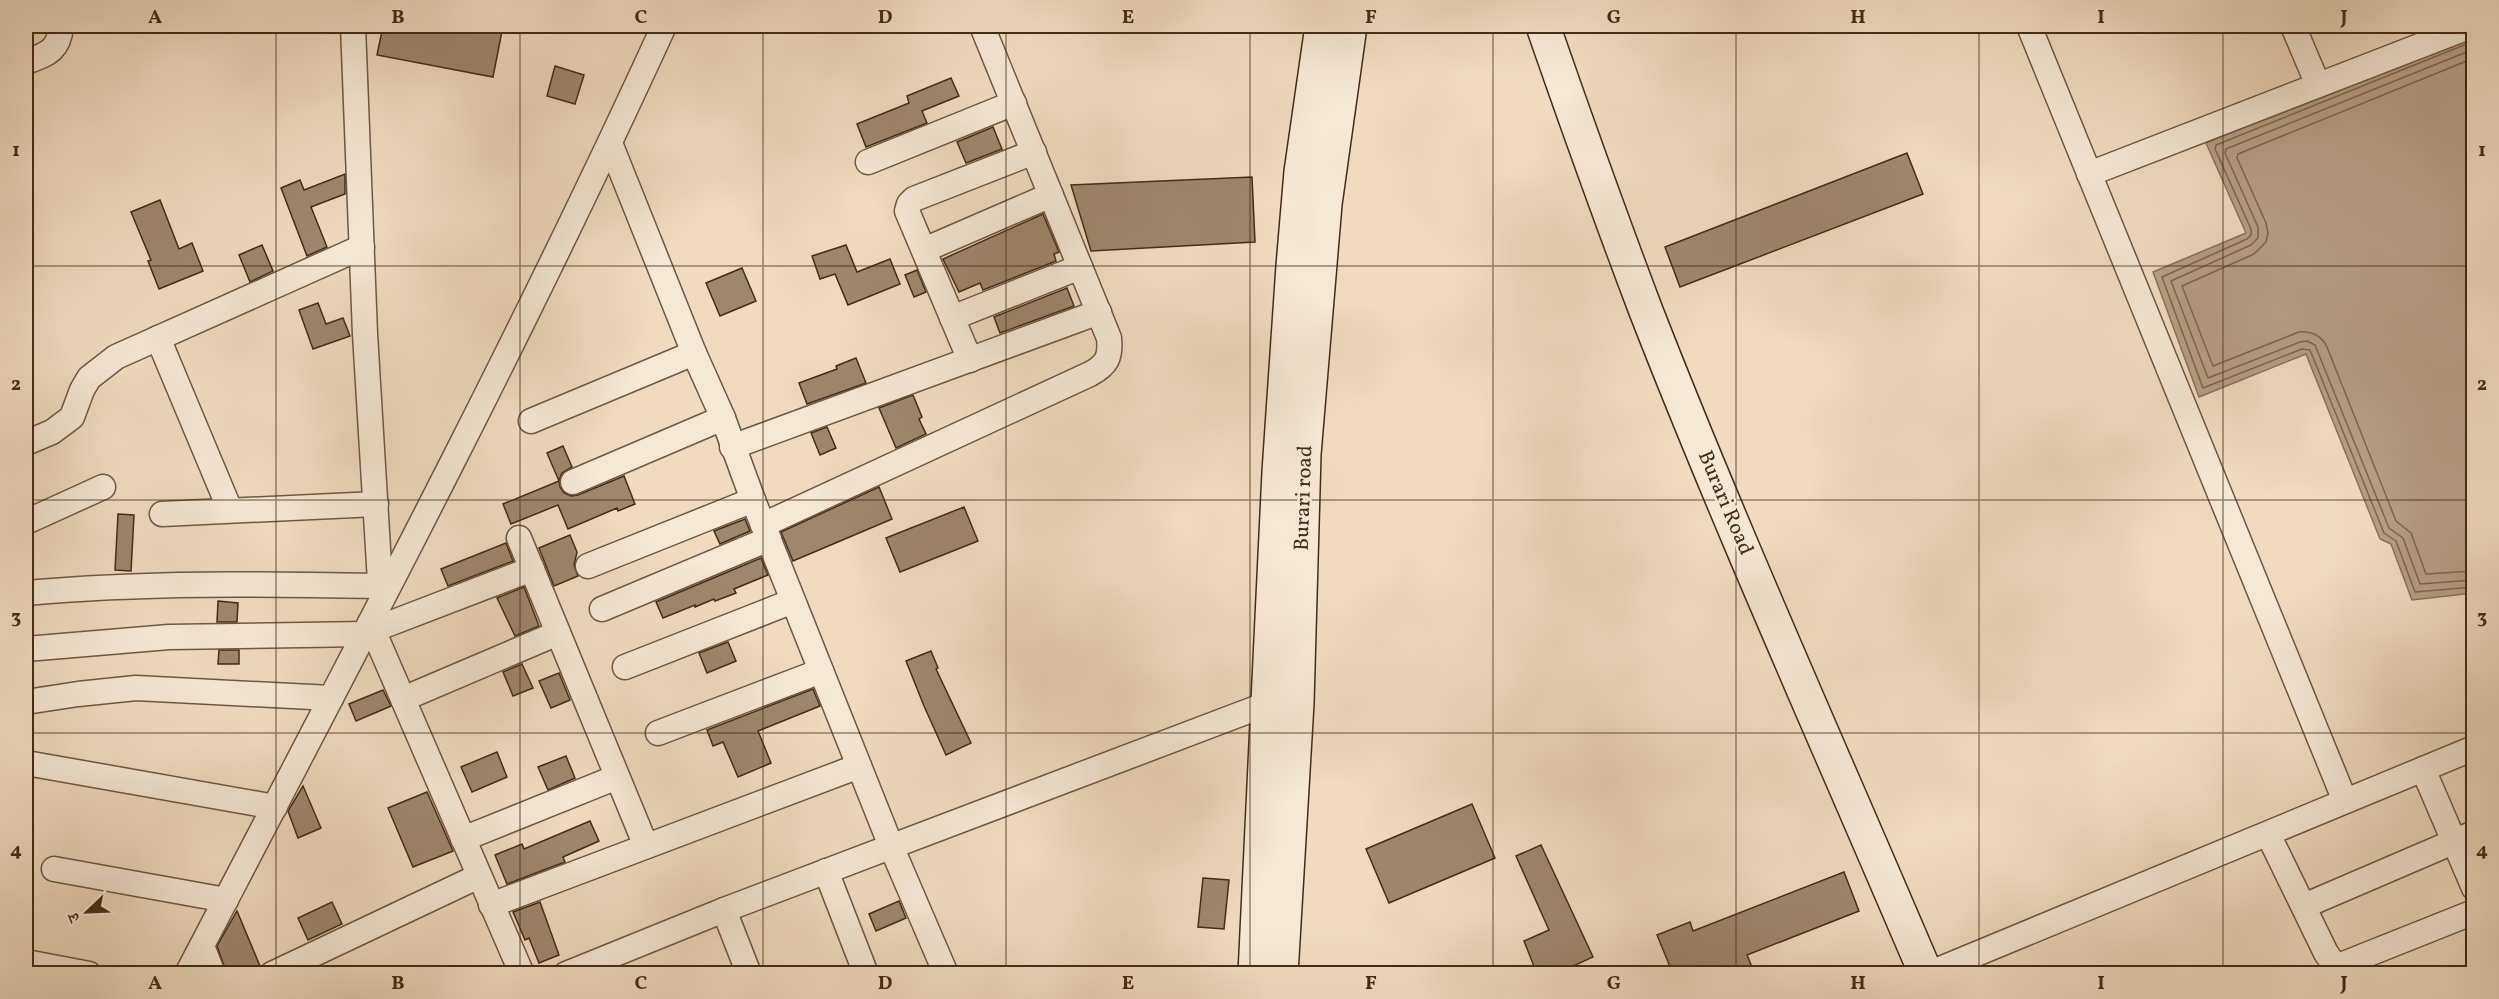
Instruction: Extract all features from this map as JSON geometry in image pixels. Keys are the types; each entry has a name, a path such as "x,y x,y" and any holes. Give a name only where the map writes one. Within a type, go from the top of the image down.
{"main road":[{"name":"Burari road","path":"1281,974 1282,704 1279,472 1301,171 1322,26"},
{"name":"Burari road","path":"1255,974 1282,704 1325,204 1350,26"},
{"name":"Burari Road","path":"1543,26 1590,162 1706,459 1927,974"}],"street":[{"path":"26,62 54,48 60,40 61,26"},
{"path":"353,26 362,247 381,594"},
{"path":"188,974 369,629 381,594 610,143 664,26"},
{"path":"602,609 766,532 1102,367 1109,359 1109,338 982,26"},
{"path":"2029,26 2345,801"},
{"path":"2293,26 2318,86"},
{"path":"2090,174 2471,26"},
{"path":"868,162 1014,103"},
{"path":"610,143 694,353 723,418 732,447 891,846 946,974"},
{"path":"970,360 907,211 909,204 914,199 1034,152"},
{"path":"924,250 1051,195"},
{"path":"26,443 62,426 72,417 89,378 116,357 362,247"},
{"path":"952,318 1080,267"},
{"path":"732,447 1099,312"},
{"path":"158,338 230,510"},
{"path":"531,420 694,353"},
{"path":"573,482 723,418"},
{"path":"26,522 102,487"},
{"path":"588,566 753,500"},
{"path":"162,514 376,504"},
{"path":"519,538 645,846"},
{"path":"26,649 169,637 369,629 532,569"},
{"path":"26,593 171,584 381,594"},
{"path":"625,667 793,601"},
{"path":"369,629 403,699 522,974"},
{"path":"403,699 558,633"},
{"path":"658,733 821,671"},
{"path":"26,702 88,692 136,688 331,698"},
{"path":"566,974 891,846 1282,704"},
{"path":"1927,974 2474,748"},
{"path":"26,763 275,807"},
{"path":"491,904 859,766"},
{"path":"2423,769 2464,837 2474,888"},
{"path":"463,839 617,777"},
{"path":"2268,834 2333,963 2341,965 2474,912"},
{"path":"2304,906 2464,837"},
{"path":"54,869 226,900"},
{"path":"826,871 866,974"},
{"path":"272,974 479,876"},
{"path":"724,910 749,974"},
{"path":"202,946 213,974"},
{"path":"26,962 89,974"}],"water":[{"path":"2473,34 2473,593 2412,600 2391,544 2380,539 2306,354 2199,397 2153,272 2246,233 2206,143"}],"building":[{"path":"383,26 503,26 493,77 377,55"},
{"path":"555,66 584,75 575,104 547,96"},
{"path":"951,78 959,96 922,111 927,123 866,147 857,124 909,103 907,96"},
{"path":"993,127 1002,149 966,163 957,142"},
{"path":"1907,153 1923,194 1680,287 1665,247"},
{"path":"345,174 345,194 311,207 327,247 307,256 281,188 300,180 304,190"},
{"path":"1252,177 1255,242 1091,251 1071,185"},
{"path":"160,200 179,249 192,243 203,271 159,289 148,261 151,260 131,212"},
{"path":"1043,214 1059,252 1054,254 1056,261 983,290 980,283 959,292 943,259"},
{"path":"262,245 273,271 250,282 239,255"},
{"path":"846,245 857,272 890,259 900,284 848,305 835,274 820,279 812,256"},
{"path":"742,268 756,301 720,316 706,283"},
{"path":"917,270 926,292 914,297 905,275"},
{"path":"1067,288 1074,306 1000,333 994,317"},
{"path":"318,303 326,324 343,318 350,336 313,349 299,310"},
{"path":"856,358 866,383 807,404 799,383 837,369 836,366"},
{"path":"913,395 922,417 919,419 926,434 896,448 879,408"},
{"path":"827,427 836,448 820,455 811,433"},
{"path":"563,446 572,467 562,473 559,480 564,493 571,496 578,495 624,476 635,504 618,511 617,508 568,529 558,505 511,524 503,504 559,481 547,453"},
{"path":"879,487 892,519 793,561 781,532"},
{"path":"964,507 978,541 900,572 886,538"},
{"path":"118,514 134,515 131,571 115,570"},
{"path":"745,519 750,531 720,544 714,531"},
{"path":"570,535 577,552 574,565 578,576 554,586 539,548"},
{"path":"506,543 513,561 448,586 441,569"},
{"path":"761,558 768,575 734,589 736,593 695,607 695,605 663,618 656,602"},
{"path":"524,587 539,626 515,636 497,598"},
{"path":"218,601 238,603 237,622 217,622"},
{"path":"728,642 736,661 707,673 699,653"},
{"path":"219,650 239,650 239,664 218,664"},
{"path":"931,651 938,668 936,669 971,743 946,755 906,661"},
{"path":"522,664 533,688 513,696 503,672"},
{"path":"559,673 570,700 551,708 539,681"},
{"path":"813,689 820,706 758,731 771,763 738,777 723,742 713,746 707,730"},
{"path":"383,690 391,706 356,721 349,704"},
{"path":"497,752 507,777 472,792 461,767"},
{"path":"566,756 575,778 548,790 538,767"},
{"path":"303,786 321,828 298,838 288,811"},
{"path":"427,792 453,851 413,867 388,808"},
{"path":"1472,804 1495,858 1389,903 1366,849"},
{"path":"590,821 599,841 563,857 565,862 507,884 495,855 522,844 524,849"},
{"path":"1541,845 1593,957 1556,974 1537,974 1524,941 1549,930 1516,856"},
{"path":"1844,872 1859,911 1747,955 1755,974 1673,974 1657,935 1690,922 1693,931"},
{"path":"1203,878 1229,880 1224,929 1198,927"},
{"path":"899,901 906,918 876,931 869,914"},
{"path":"332,902 342,924 308,940 298,918"},
{"path":"540,902 559,955 539,963 529,938 525,940 513,912"},
{"path":"237,911 260,966 258,974 227,974 217,946"}]}
